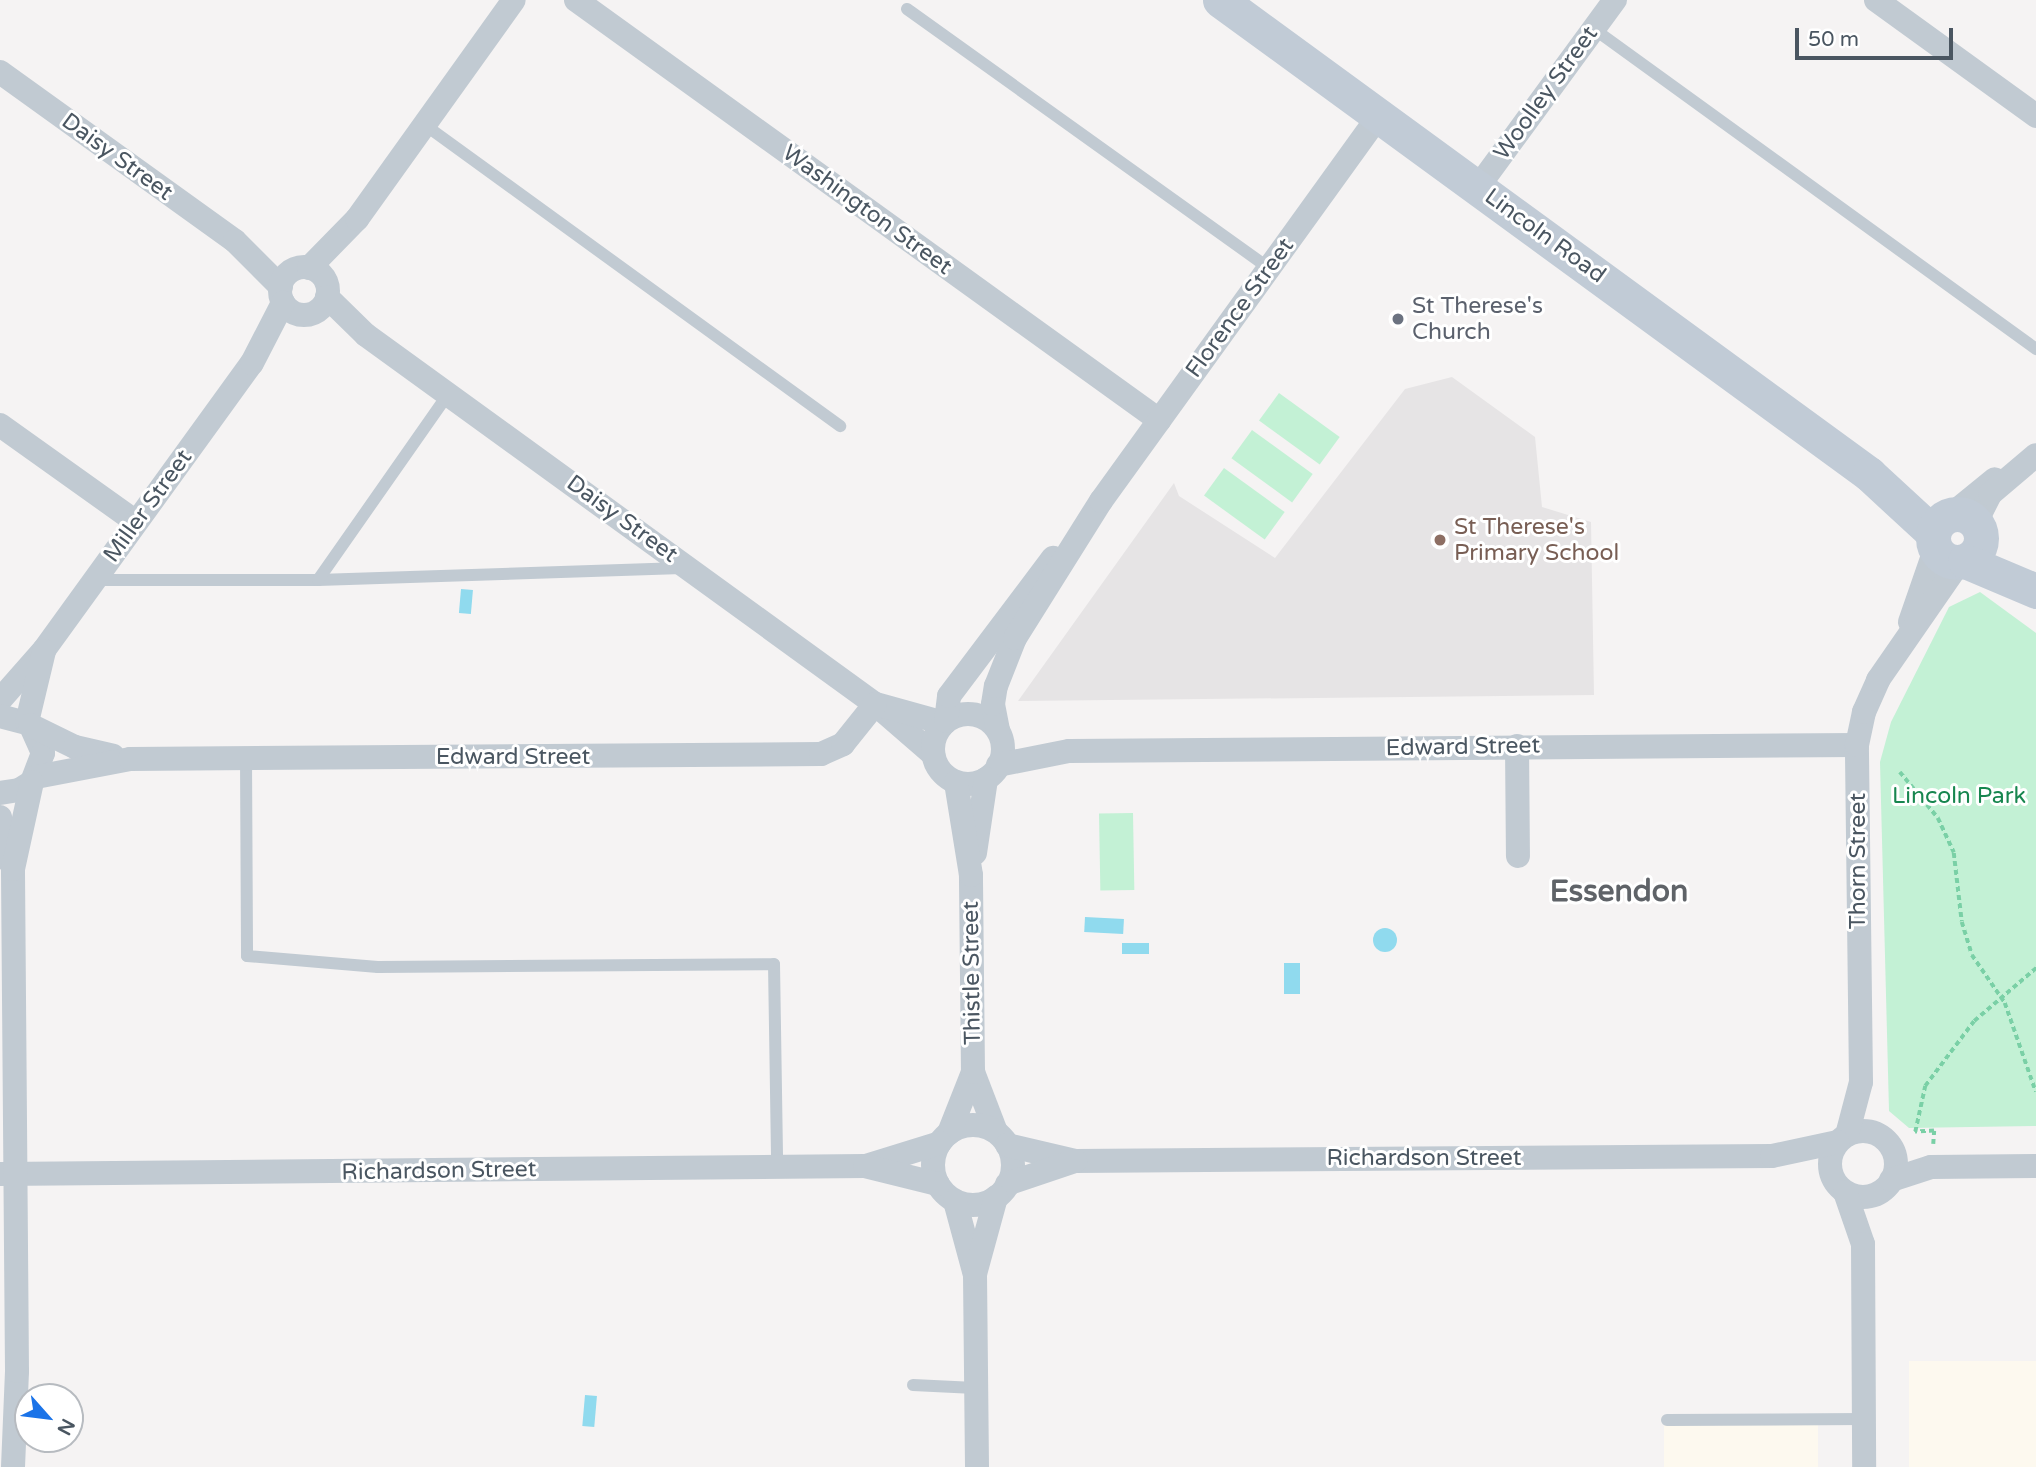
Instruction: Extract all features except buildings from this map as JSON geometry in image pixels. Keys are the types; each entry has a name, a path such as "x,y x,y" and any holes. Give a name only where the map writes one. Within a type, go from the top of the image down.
{"main road":[{"name":"Lincoln Road","path":"1220,0 1956,537 2036,590"}],"street":[{"name":"Miller Street","path":"0,700 44,650 514,0"},
{"name":"Washington Street","path":"576,0 1159,420"},
{"name":"Woolley Street","path":"1478,187 1615,0"},
{"path":"1876,0 2036,116"},
{"name":"Daisy Street","path":"0,72 689,568 875,704 933,754"},
{"name":"Florence Street","path":"1000,734 993,704 1003,662 1101,501 1379,116"},
{"path":"0,425 136,522"},
{"path":"1956,537 1985,483 2011,472 2036,455"},
{"name":"Florence Street","path":"945,722 949,696 1027,588 1101,501"},
{"name":"Thorn Street","path":"1838,1182 1843,1139 1861,1082 1857,745 1864,712 1956,537"},
{"name":"Miller Street","path":"28,723 44,650"},
{"name":"Daisy Street","path":"875,704 945,722"},
{"name":"Edward Street","path":"0,793 19,790 34,779 130,759 821,754 843,744 875,704"},
{"name":"Edward Street","path":"0,716 28,723 75,747 130,759"},
{"path":"957,716 980,716 1000,734 992,772 956,782 941,771 933,754 935,737 945,722 957,716"},
{"path":"13,1467 17,1371 7,1175 13,869 43,752 28,723"},
{"name":"Edward Street","path":"1000,734 1069,751 1857,745"},
{"path":"1517,746 1518,856"},
{"name":"Edward Street","path":"992,772 1069,751"},
{"name":"Thistle Street","path":"971,875 992,772"},
{"name":"Thistle Street","path":"956,782 971,875 973,1072 1001,1139"},
{"path":"0,817 13,869"},
{"name":"Thistle Street","path":"944,1138 973,1072"},
{"name":"Thorn Street","path":"1861,1082 1885,1143"},
{"path":"975,1275 933,1163 944,1138 972,1125 1001,1139 1012,1158 975,1275 977,1467"},
{"name":"Richardson Street","path":"865,1166 944,1138"},
{"name":"Richardson Street","path":"1001,1139 1075,1161 1772,1156 1843,1139 1885,1143"},
{"path":"1863,1244 1886,1186 1885,1143 1931,1167"},
{"name":"Richardson Street","path":"1772,1156 1838,1182 1863,1197 1886,1186"},
{"name":"Richardson Street","path":"1002,1191 1075,1161"},
{"name":"Richardson Street","path":"7,1175 865,1166 946,1192"},
{"path":"1886,1186 1931,1167 2036,1166"},
{"path":"1838,1182 1863,1244 1864,1467"},
{"path":"946,1192 976,1205 1002,1191"}],"lane":[{"path":"907,9 1269,268"},
{"path":"1594,29 2036,349"},
{"path":"425,125 840,426"},
{"path":"318,579 448,394"},
{"path":"95,580 318,579 689,568"},
{"path":"246,758 247,956 378,967 774,964 777,1166"},
{"path":"913,1385 975,1388"},
{"path":"1667,1420 1864,1419"}],"path":[{"path":"1900,772 1938,818 1954,853 1962,922 1972,955 2001,995 2036,1092"},
{"path":"1931,1167 1934,1131 1915,1132 1925,1086 1958,1038 2001,995 2036,968"}],"shaded area":[{"name":"St Therese's Primary School","path":"1452,377 1535,437 1542,507 1591,522 1594,695 1018,701 1174,483 1179,496 1275,558 1405,389"},
{"path":"1909,1361 2036,1361 2036,1467 1909,1467"},
{"path":"1664,1420 1818,1420 1818,1467 1664,1467"}],"green space":[{"path":"1279,393 1340,437 1320,465 1259,421"},
{"path":"1252,430 1313,474 1292,502 1231,458"},
{"path":"1224,468 1285,512 1265,540 1204,496"},
{"name":"Lincoln Park","path":"1980,592 2036,633 2036,1126 1909,1128 1889,1111 1880,762 1891,722 1949,607"},
{"path":"1133,813 1134,890 1100,891 1099,814"}],"water":[{"path":"461,589 473,590 471,614 459,613"},
{"path":"1085,917 1124,919 1123,934 1084,932"},
{"path":"1385,928 1394,931 1397,940 1394,949 1385,952 1376,949 1373,940 1376,931"},
{"path":"1122,943 1149,943 1149,954 1122,954"},
{"path":"1284,963 1300,963 1300,994 1284,994"},
{"path":"585,1395 597,1396 594,1427 582,1426"}],"place":[{"name":"St Therese's Church","path":"1398,319"},
{"name":"St Therese's Primary School","path":"1440,540"}],"district":[{"name":"Essendon","path":"1619,892"}]}
